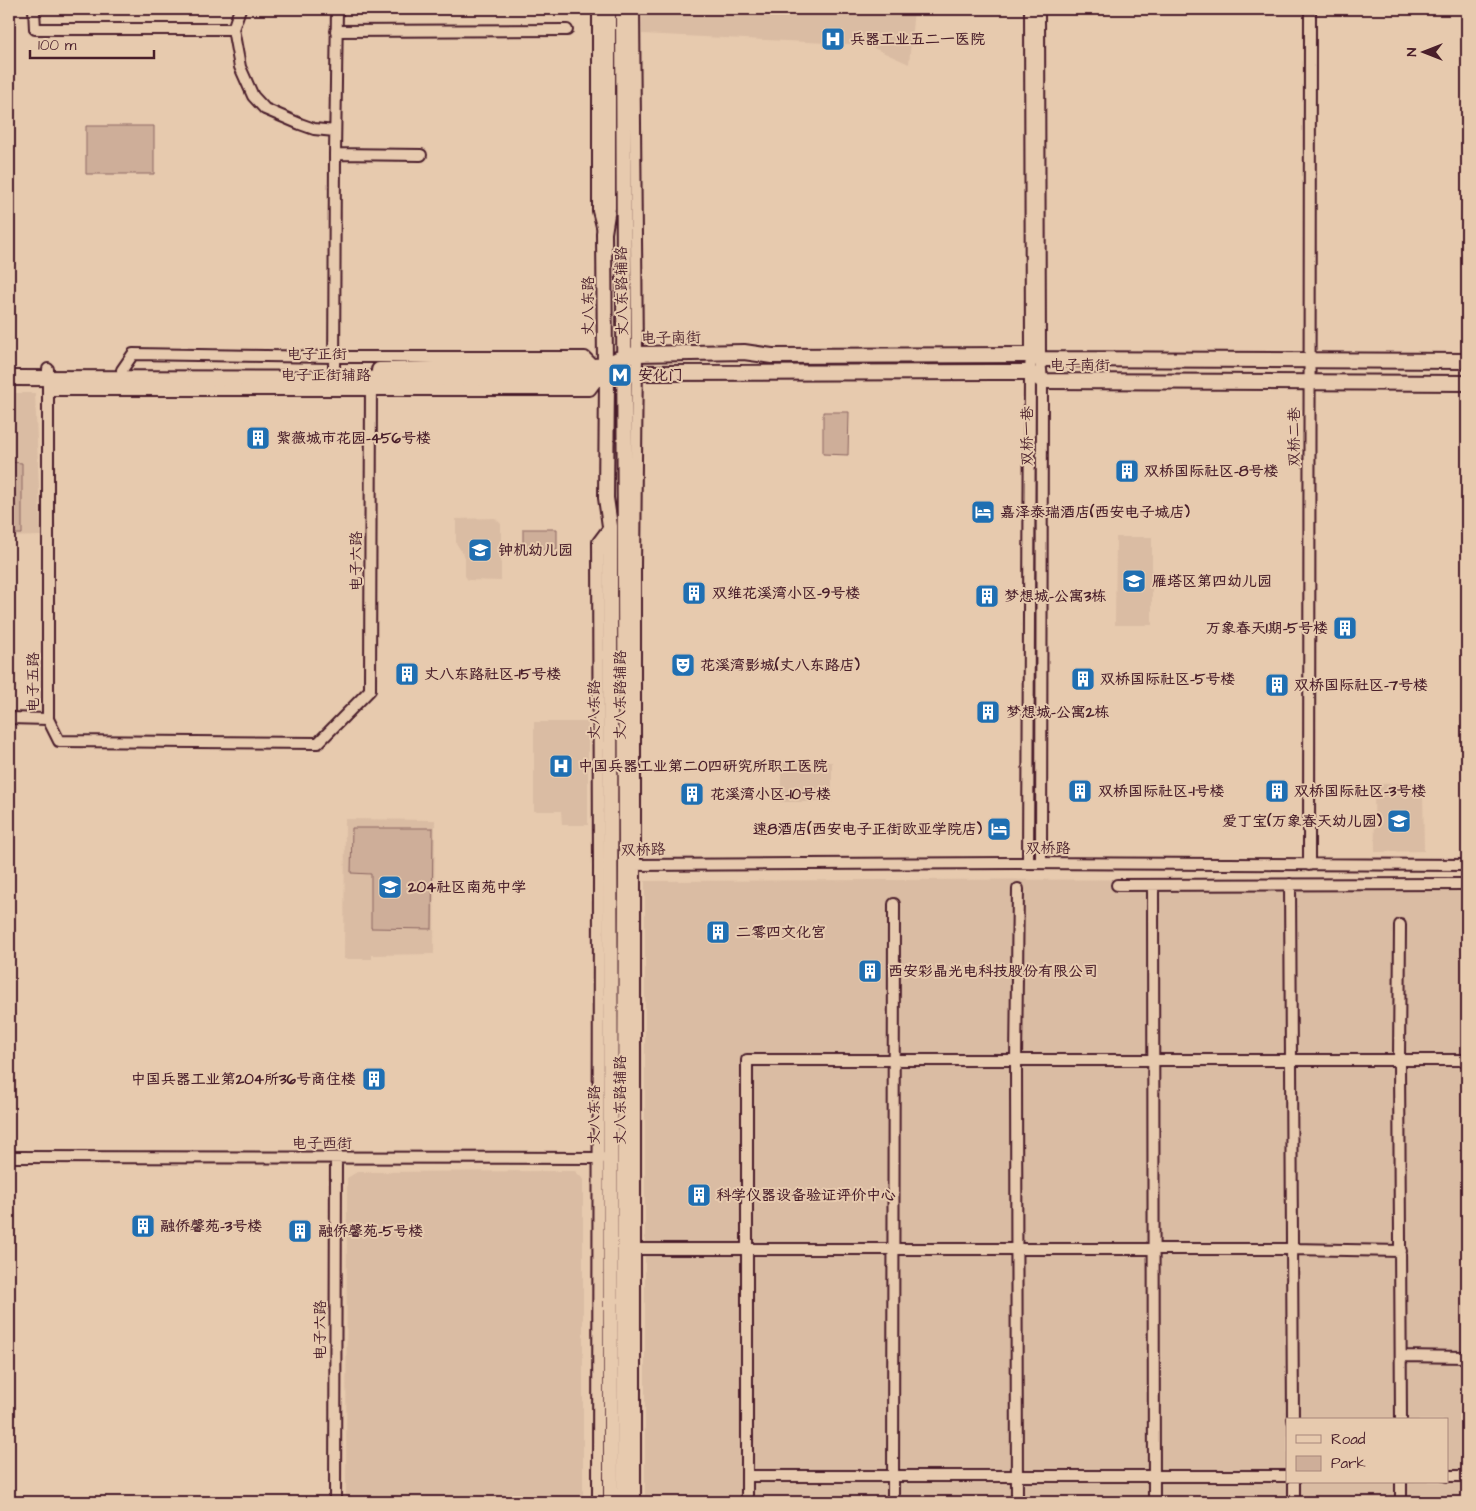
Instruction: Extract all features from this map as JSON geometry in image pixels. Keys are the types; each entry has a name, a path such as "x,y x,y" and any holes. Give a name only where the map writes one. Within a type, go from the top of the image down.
{"main road":[{"name":"丈八东路","path":"608,9 608,208 604,233 601,372 606,498 610,526 604,603 604,1158 611,1502"},
{"name":"丈八东路","path":"623,9 631,355 630,1249 625,1502"},
{"name":"电子南街","path":"631,355 744,352 772,356 1467,361"},
{"name":"电子正街","path":"9,378 48,379 334,369 371,384 601,372 631,355"},
{"name":"电子正街","path":"9,369 48,379 122,370 334,369 601,372"},
{"name":"电子南街","path":"601,372 631,374 1030,372 1042,382 1467,383"}],"street":[{"path":"34,9 34,29 233,29"},
{"path":"240,9 233,29 240,67 253,96 265,109 300,124 314,129 335,131"},
{"path":"334,369 337,9"},
{"name":"丈八东路辅路","path":"598,9 598,211 604,233"},
{"name":"丈八东路辅路","path":"631,355 634,9"},
{"name":"双桥一巷","path":"1030,9 1036,357 1042,382 1041,864"},
{"name":"双桥一巷","path":"1028,863 1030,372 1036,357 1039,9"},
{"name":"双桥二巷","path":"1309,865 1310,9"},
{"path":"336,30 567,30"},
{"path":"335,154 421,155"},
{"name":"电子正街辅路","path":"48,379 371,384"},
{"name":"电子五路","path":"48,379 48,719 60,741 318,743 333,728"},
{"name":"电子六路","path":"333,728 370,690 371,384"},
{"path":"9,718 48,719"},
{"name":"双桥路","path":"605,866 1028,863 1467,865"},
{"path":"1290,884 1293,1418"},
{"path":"1117,885 1467,884"},
{"path":"1153,885 1154,1502"},
{"path":"1017,1502 1016,1061 1018,890"},
{"path":"894,904 894,1502"},
{"path":"1400,925 1401,1418"},
{"path":"747,1502 747,1060 1467,1060"},
{"name":"电子西街","path":"9,1157 630,1158"},
{"name":"电子六路","path":"334,1502 336,1158"},
{"name":"丈八东路辅路","path":"598,1502 604,1158"},
{"path":"635,1502 630,1249 1401,1250"},
{"path":"1401,1356 1467,1357"},
{"path":"747,1476 1286,1476"},
{"path":"1448,1476 1467,1476"},
{"path":"1294,1484 1294,1502"},
{"path":"1401,1484 1401,1502"}],"shaded area":[{"name":"兵器工业五二一医院","path":"642,9 914,9 909,64 867,45 642,34"},
{"path":"9,393 35,393 41,536 9,537"},
{"name":"钟机幼儿园","path":"495,518 501,524 501,581 468,580 465,576 465,557 456,543 456,519"},
{"name":"雁塔区第四幼儿园","path":"1116,537 1152,537 1152,625 1115,625"},
{"name":"中国兵器工业第二0四研究所职工医院","path":"534,722 588,722 588,825 562,825 561,811 534,811"},
{"path":"781,762 832,762 832,802 781,802"},
{"name":"爱丁宝(万象春天幼儿园)","path":"1417,783 1423,788 1424,851 1375,852 1374,791 1379,784"},
{"name":"204社区南苑中学","path":"345,819 435,820 434,954 372,955 372,959 344,959"},
{"path":"1467,878 1467,1502 645,1502 645,881"},
{"path":"575,1171 583,1179 583,1502 346,1502 347,1178 357,1172"}],"green space":[{"path":"86,126 154,126 154,174 86,174"},
{"path":"823,412 849,412 848,455 823,454"},
{"path":"9,462 22,463 22,534 9,534"},
{"path":"523,529 557,529 557,549 523,549"},
{"path":"352,828 433,828 432,929 371,928 371,874 351,873"}],"place":[{"name":"兵器工业五二一医院","path":"833,39"},
{"name":"安化门","path":"620,375"},
{"name":"紫薇城市花园-456号楼","path":"258,438"},
{"name":"双桥国际社区-8号楼","path":"1127,471"},
{"name":"嘉泽泰瑞酒店(西安电子城店)","path":"983,512"},
{"name":"钟机幼儿园","path":"480,550"},
{"name":"雁塔区第四幼儿园","path":"1134,581"},
{"name":"双维花溪湾小区-9号楼","path":"694,593"},
{"name":"梦想城-公寓3栋","path":"987,596"},
{"name":"万象春天1期-5号楼","path":"1345,628"},
{"name":"花溪湾影城(丈八东路店)","path":"683,665"},
{"name":"丈八东路社区-15号楼","path":"407,674"},
{"name":"双桥国际社区-5号楼","path":"1083,679"},
{"name":"双桥国际社区-7号楼","path":"1277,685"},
{"name":"梦想城-公寓2栋","path":"988,712"},
{"name":"中国兵器工业第二0四研究所职工医院","path":"561,766"},
{"name":"双桥国际社区-1号楼","path":"1080,791"},
{"name":"双桥国际社区-3号楼","path":"1277,791"},
{"name":"花溪湾小区-10号楼","path":"692,794"},
{"name":"爱丁宝(万象春天幼儿园)","path":"1399,821"},
{"name":"速8酒店(西安电子正街欧亚学院店)","path":"999,829"},
{"name":"204社区南苑中学","path":"390,887"},
{"name":"二零四文化宫","path":"718,932"},
{"name":"西安彩晶光电科技股份有限公司","path":"870,971"},
{"name":"中国兵器工业第204所36号商住楼","path":"374,1079"},
{"name":"科学仪器设备验证评价中心","path":"699,1195"},
{"name":"融侨馨苑-3号楼","path":"143,1226"},
{"name":"融侨馨苑-5号楼","path":"300,1231"}]}
